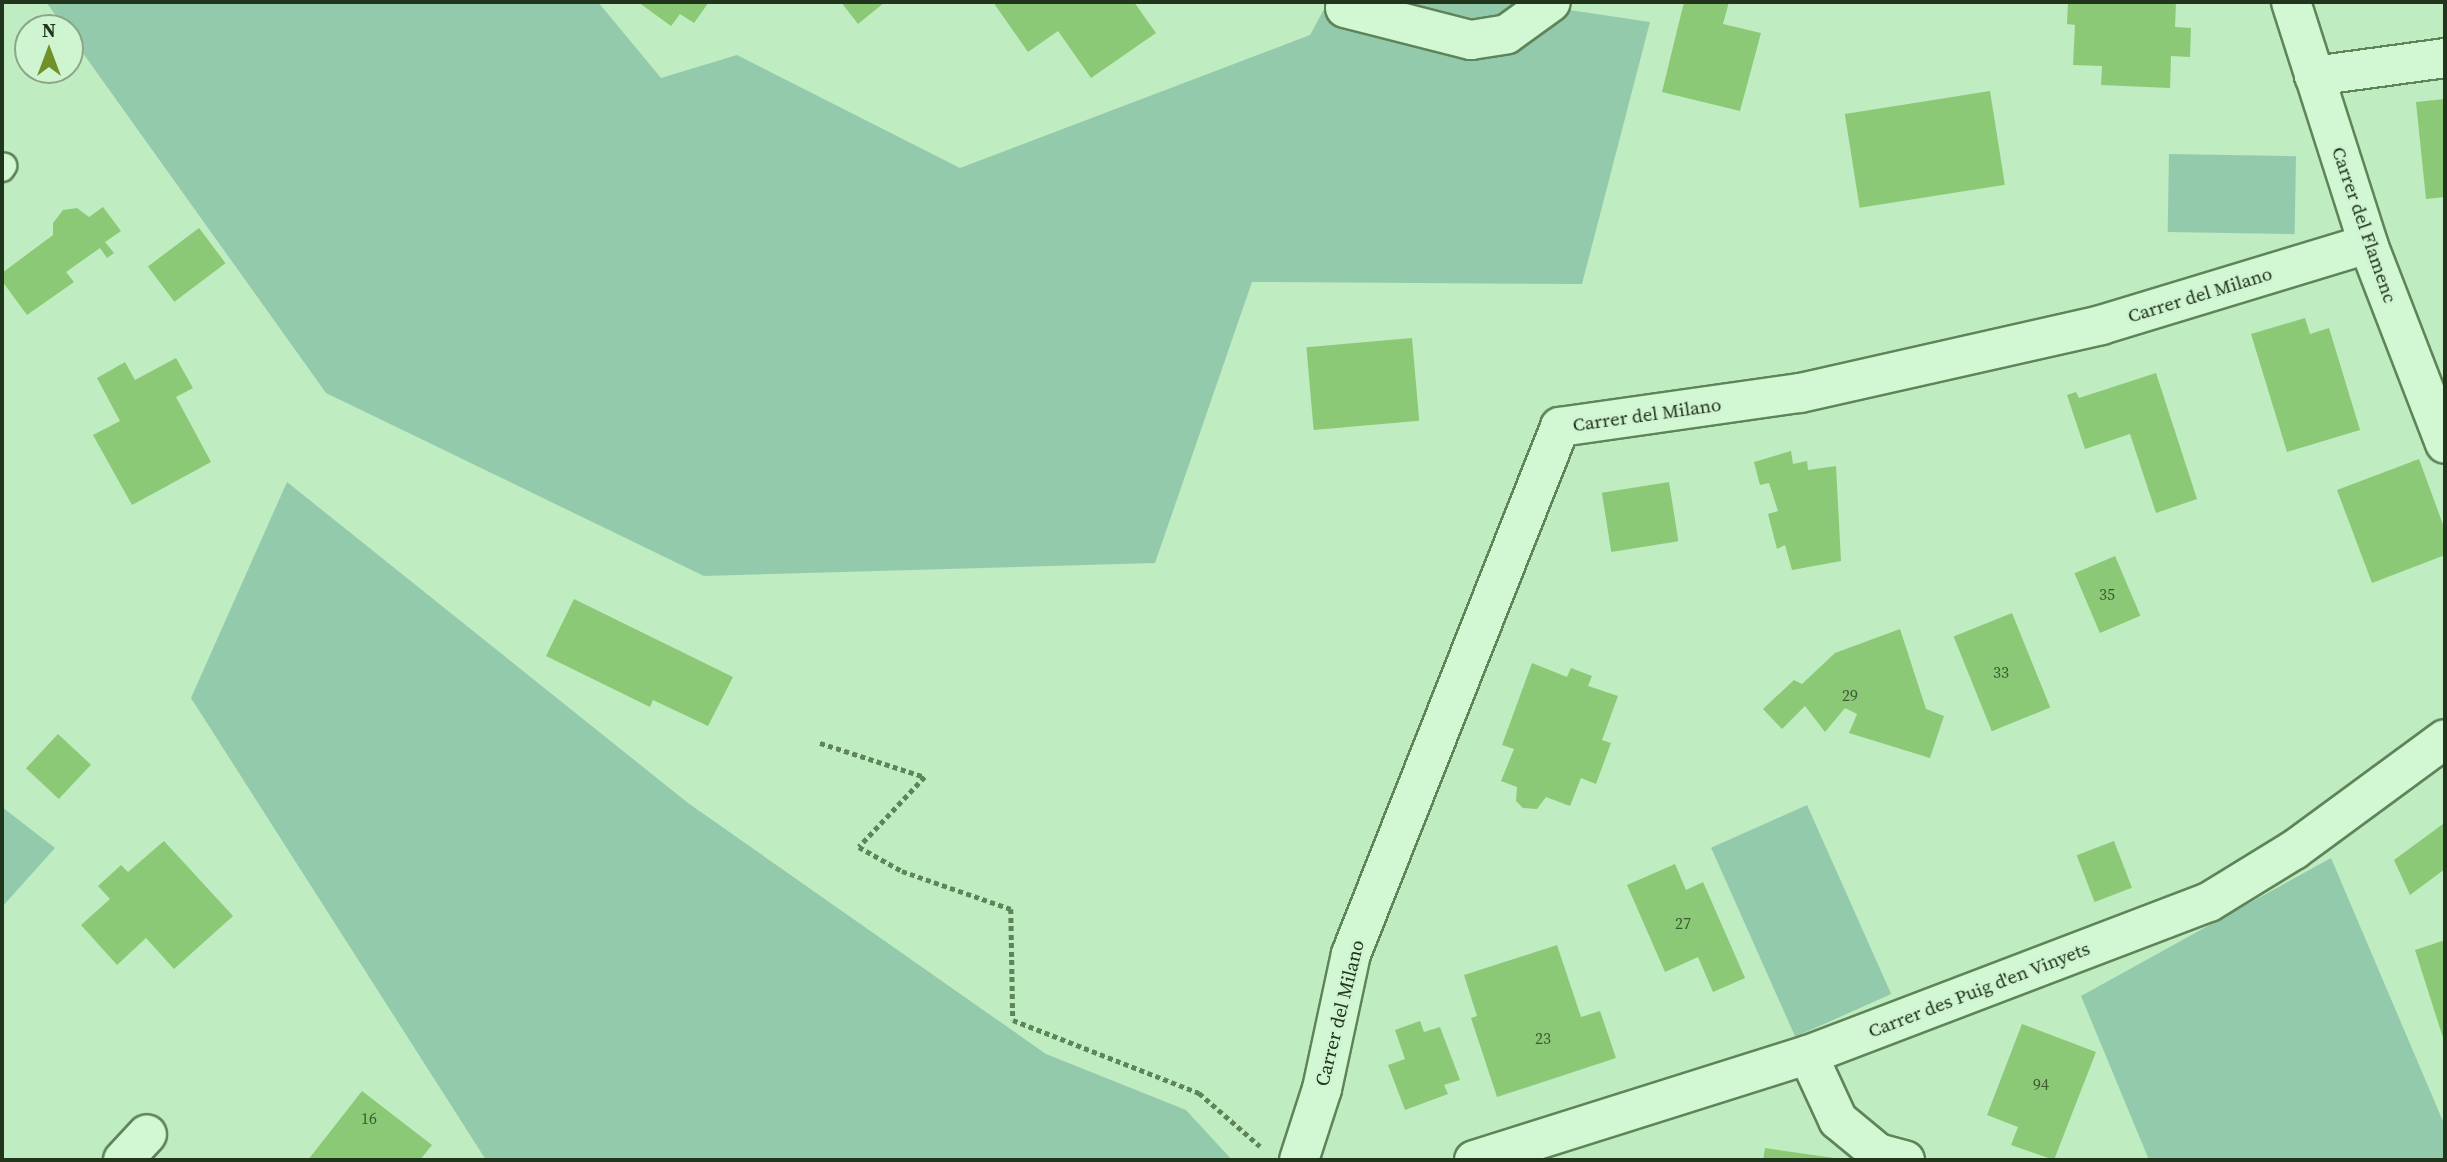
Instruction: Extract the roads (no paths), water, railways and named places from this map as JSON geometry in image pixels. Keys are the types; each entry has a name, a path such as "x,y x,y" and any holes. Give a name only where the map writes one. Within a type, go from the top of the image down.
{"street":[{"path":"1345,8 1471,40 1507,34 1551,2"},
{"name":"Carrer del Flamenc","path":"2291,2 2368,244 2445,444"},
{"path":"2314,76 2445,58"},
{"name":"Carrer del Milano","path":"1283,1156 1322,1089 1351,954 1560,427 1800,393 2101,325 2368,244"},
{"name":"Carrer des Puig d'en Vinyets","path":"1474,1160 1808,1055 2209,902 2294,850 2445,739"},
{"path":"1808,1055 1838,1120 1878,1153 1905,1160"}]}
